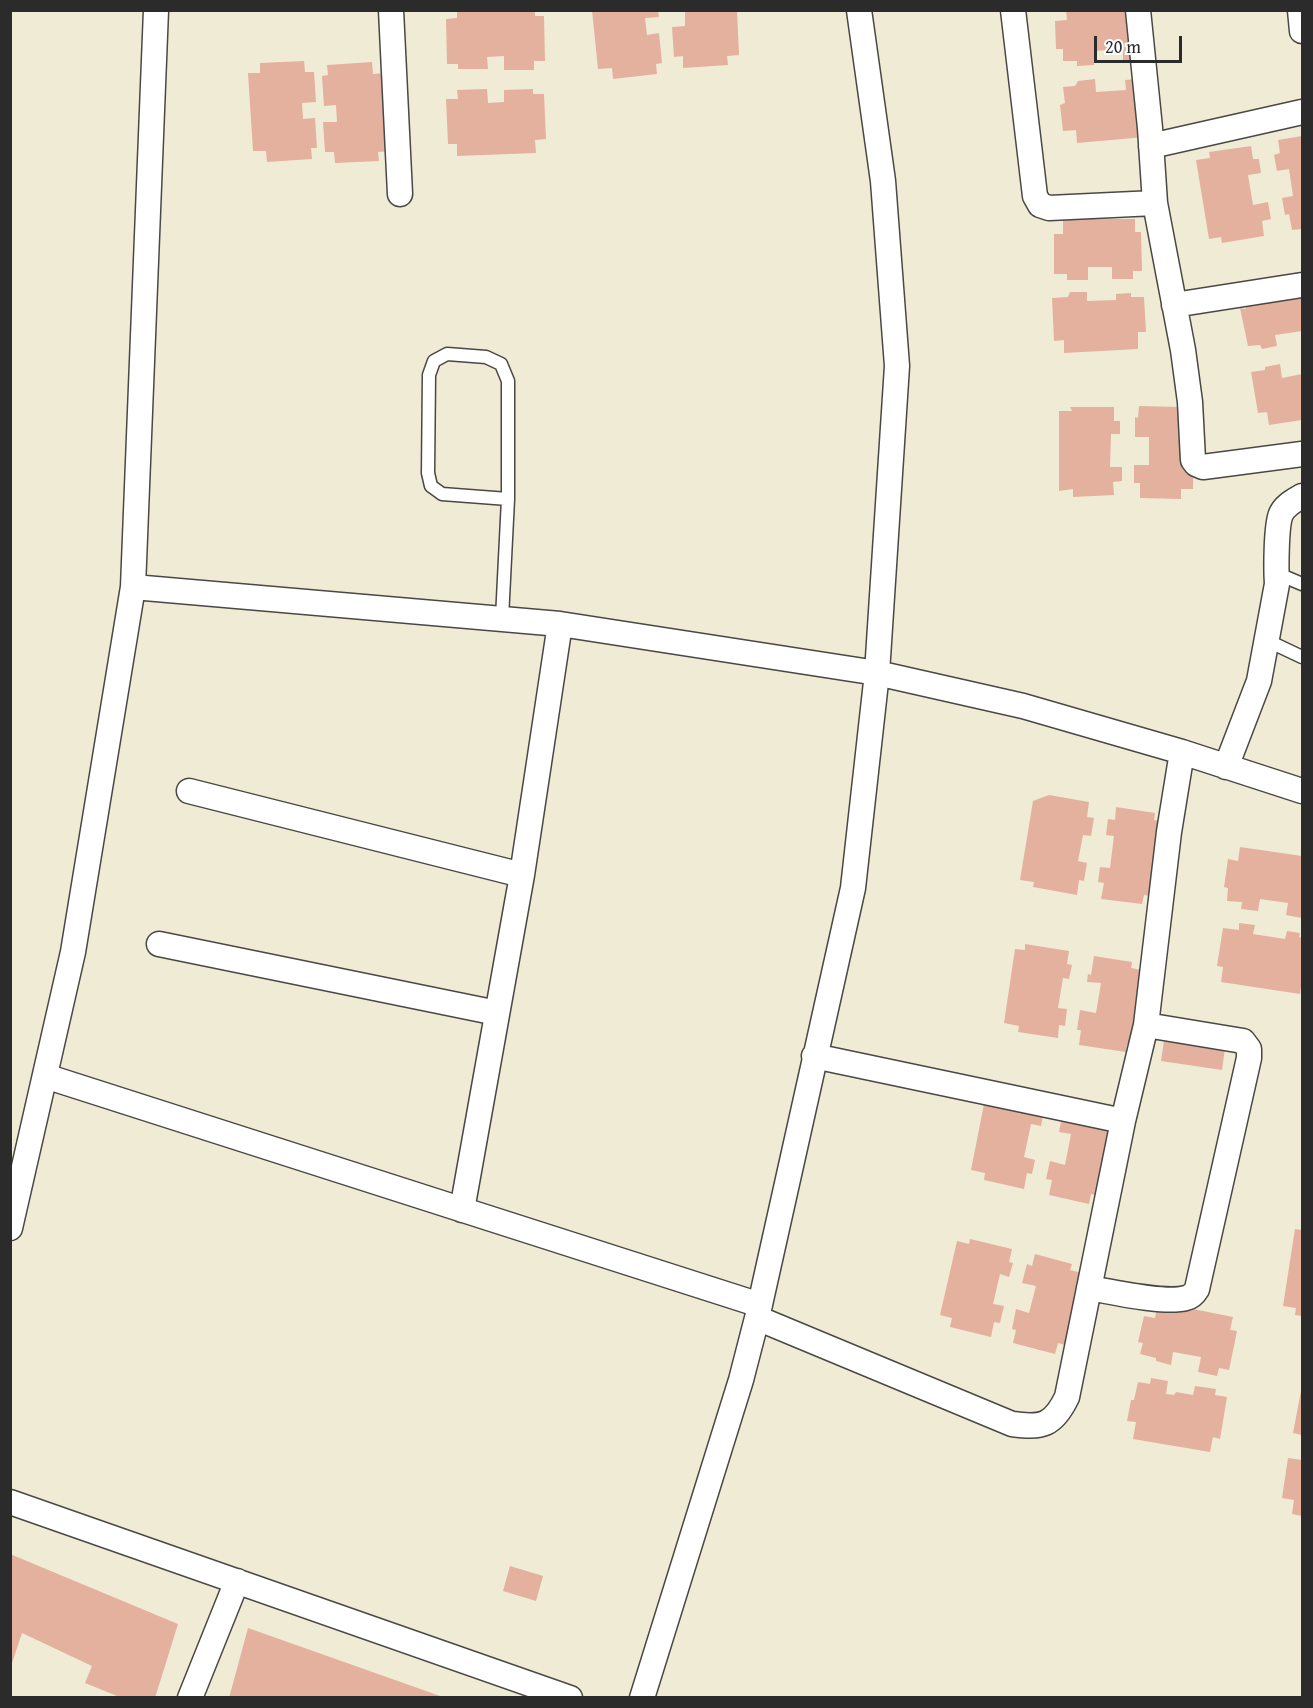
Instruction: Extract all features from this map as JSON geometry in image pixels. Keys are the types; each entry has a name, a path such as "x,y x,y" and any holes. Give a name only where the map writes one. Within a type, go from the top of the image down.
{"street":[{"path":"10,1228 73,952 132,587 156,10"},
{"path":"391,10 400,194"},
{"path":"642,1698 737,1391 758,1312 853,888 877,673 897,366 884,181 859,10"},
{"path":"1014,10 1035,196 1040,205 1049,208 1155,203"},
{"path":"1138,10 1155,203 1190,402 1192,460 1203,467 1302,454"},
{"path":"1300,10 1302,31"},
{"path":"1151,146 1302,112"},
{"path":"1174,306 1302,285"},
{"path":"1226,767 1259,681 1277,584 1281,514 1287,505 1302,496"},
{"path":"132,587 560,624 877,673 1023,706 1182,752 1302,791"},
{"path":"462,1210 522,875 560,624"},
{"path":"45,1076 462,1210 758,1312 1012,1424 1033,1427 1050,1421 1060,1413 1067,1397 1123,1121 1146,1025 1169,832 1182,752"},
{"path":"189,791 522,875"},
{"path":"159,944 497,1013"},
{"path":"1089,1288 1168,1300 1193,1295 1197,1289 1250,1058 1249,1049 1243,1041 1146,1025"},
{"path":"814,1056 1123,1121"},
{"path":"10,1502 570,1698"},
{"path":"190,1698 237,1581"}],"lane":[{"path":"502,618 508,499 508,381 501,364 486,357 447,354 434,361 429,375 428,473 431,486 442,494 508,499"},
{"path":"1276,573 1302,584"},
{"path":"1266,640 1302,657"}],"building":[{"path":"457,10 535,10 535,16 544,16 545,61 534,61 534,70 504,70 504,56 487,57 488,69 458,69 458,64 447,64 446,19 457,18"},
{"path":"592,10 658,10 659,17 645,18 647,35 659,33 662,63 656,64 657,74 613,79 612,68 598,69"},
{"path":"685,10 737,10 739,55 727,56 728,65 683,68 683,56 674,57 672,27 685,26"},
{"path":"1066,10 1139,10 1138,61 1123,62 1123,49 1094,51 1094,65 1077,66 1077,61 1063,61 1063,49 1056,49 1055,21 1067,20"},
{"path":"304,61 305,72 314,72 316,102 302,103 303,119 315,118 317,148 311,148 312,159 267,162 266,151 253,151 248,73 260,73 260,63"},
{"path":"372,62 373,74 386,73 391,151 378,152 379,161 335,163 334,152 325,152 323,122 337,122 336,105 324,106 322,76 328,75 327,65"},
{"path":"1095,79 1096,92 1126,90 1125,80 1138,79 1145,137 1077,143 1076,130 1063,131 1060,105 1065,103 1063,87 1075,86 1078,81"},
{"path":"487,89 488,103 504,102 504,90 533,89 533,94 544,94 546,139 535,140 536,153 457,156 457,144 448,144 446,99 458,99 457,90"},
{"path":"1302,136 1302,229 1292,230 1289,214 1285,215 1282,198 1293,196 1289,169 1277,171 1274,155 1280,153 1278,140"},
{"path":"1251,146 1253,159 1259,159 1261,173 1248,175 1253,205 1268,202 1271,219 1262,221 1264,236 1222,243 1221,237 1209,239 1196,160 1210,158 1209,152"},
{"path":"1063,219 1135,219 1135,232 1141,232 1142,271 1133,271 1133,279 1112,279 1112,267 1088,267 1088,280 1067,280 1067,274 1054,274 1054,234 1063,234"},
{"path":"1302,288 1302,331 1275,335 1277,346 1262,349 1260,345 1248,346 1240,308 1246,309 1245,298"},
{"path":"1070,292 1087,292 1087,301 1116,300 1116,294 1131,293 1131,297 1144,297 1146,332 1138,332 1138,349 1064,353 1064,340 1054,341 1052,298 1068,297"},
{"path":"1280,364 1282,378 1302,374 1302,420 1269,425 1267,412 1258,413 1251,372"},
{"path":"1139,406 1180,407 1194,414 1193,489 1181,489 1181,499 1140,498 1140,483 1134,483 1134,465 1149,465 1149,437 1135,437 1135,417 1138,418"},
{"path":"1070,407 1114,407 1114,421 1120,421 1120,434 1111,434 1110,467 1122,467 1122,481 1113,482 1114,495 1073,497 1073,489 1059,491 1059,411 1072,411"},
{"path":"1049,795 1089,802 1087,817 1094,818 1091,836 1083,835 1078,861 1087,863 1084,881 1079,880 1077,895 1033,887 1034,882 1020,880 1033,801"},
{"path":"1116,807 1155,813 1154,820 1167,822 1157,897 1144,895 1142,904 1101,899 1104,883 1098,882 1100,867 1110,868 1114,836 1106,835 1108,819 1115,820"},
{"path":"1240,847 1302,856 1302,918 1286,915 1288,903 1260,899 1258,911 1241,909 1242,902 1227,901 1228,888 1224,887 1228,859 1238,861"},
{"path":"1239,923 1255,925 1253,934 1285,939 1287,931 1300,933 1302,979 1300,994 1221,982 1223,967 1217,966 1223,928 1239,930"},
{"path":"1025,944 1069,951 1067,964 1072,965 1069,979 1063,978 1058,1008 1067,1009 1065,1026 1059,1025 1058,1038 1018,1032 1019,1026 1004,1023 1015,949 1025,950"},
{"path":"1094,956 1132,962 1131,968 1147,971 1136,1045 1127,1044 1126,1052 1079,1045 1081,1030 1077,1030 1080,1010 1096,1013 1101,983 1087,982 1088,974 1091,975"},
{"path":"1164,1040 1225,1048 1222,1070 1161,1061"},
{"path":"986,1094 1043,1115 1041,1126 1031,1124 1024,1157 1035,1160 1032,1174 1027,1173 1024,1189 984,1180 985,1173 971,1170"},
{"path":"1062,1117 1119,1128 1103,1197 1091,1194 1089,1204 1049,1195 1052,1180 1046,1179 1050,1161 1065,1165 1071,1134 1059,1132"},
{"path":"1295,1229 1302,1230 1302,1316 1295,1315 1296,1308 1283,1306"},
{"path":"970,1239 1012,1249 1009,1262 1013,1263 1009,1277 1000,1274 993,1304 1004,1306 1000,1323 994,1322 991,1337 950,1327 952,1318 940,1315 957,1241 969,1244"},
{"path":"1035,1254 1072,1264 1070,1270 1086,1274 1068,1346 1058,1343 1055,1354 1013,1343 1016,1330 1012,1329 1016,1309 1029,1313 1036,1286 1022,1283 1027,1264 1032,1266"},
{"path":"1158,1302 1233,1317 1230,1330 1237,1331 1229,1370 1219,1368 1217,1376 1198,1372 1201,1357 1173,1352 1171,1365 1140,1354 1143,1343 1138,1342 1144,1316 1155,1318"},
{"path":"1151,1378 1168,1381 1166,1394 1174,1395 1176,1392 1193,1395 1195,1386 1216,1389 1215,1395 1227,1397 1220,1439 1213,1437 1210,1452 1133,1439 1136,1422 1127,1421 1131,1400 1134,1400 1138,1382 1150,1384"},
{"path":"1302,1391 1302,1435 1293,1433"},
{"path":"1288,1458 1302,1460 1302,1516 1292,1514 1294,1500 1282,1498"},
{"path":"10,1554 178,1624 155,1698 122,1698 85,1683 92,1666 22,1633 10,1669"},
{"path":"510,1566 543,1576 536,1601 503,1591"},
{"path":"248,1628 443,1697 443,1698 229,1698"}]}
